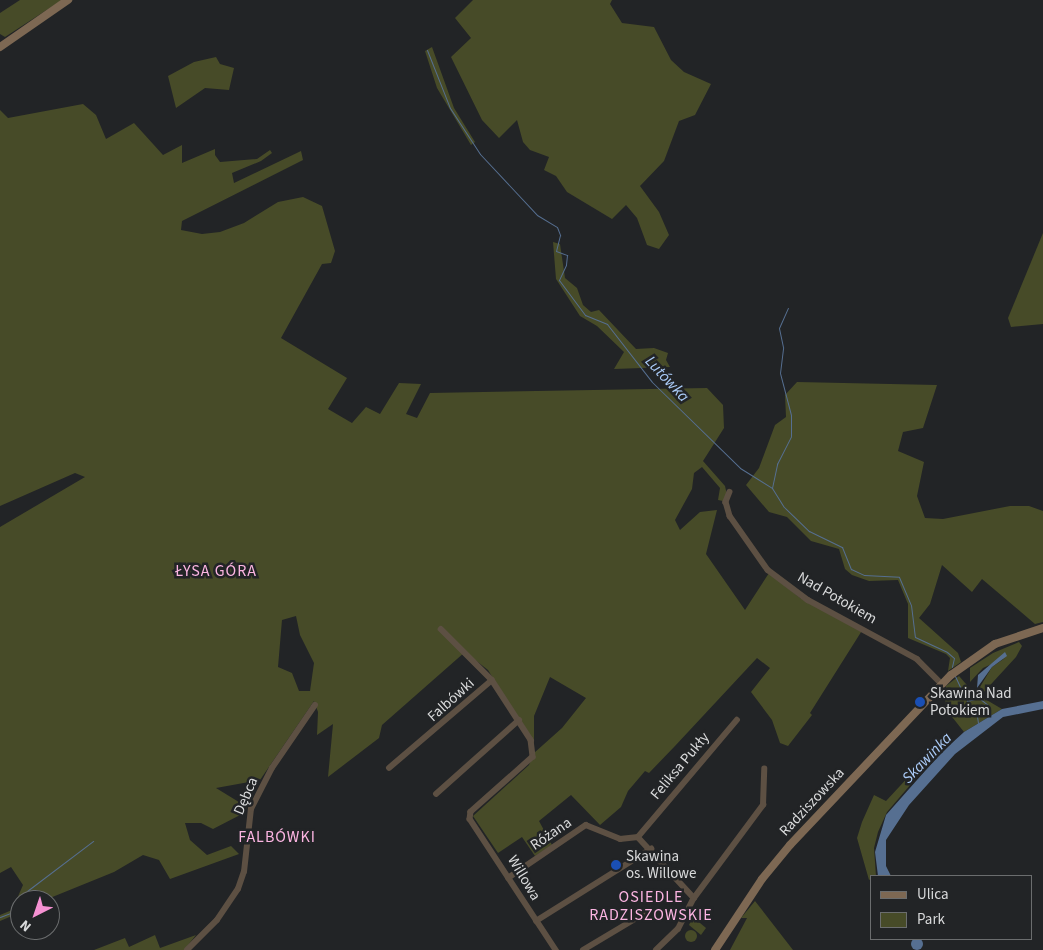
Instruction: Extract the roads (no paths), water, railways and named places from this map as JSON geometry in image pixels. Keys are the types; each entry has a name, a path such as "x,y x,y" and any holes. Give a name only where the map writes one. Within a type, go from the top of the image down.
{"street":[{"path":"0,47 68,0"},
{"name":"Nad Potokiem","path":"730,492 726,502 730,516 768,570 808,600 854,622 917,659 942,684"},
{"name":"Radziszowska","path":"715,950 762,879 790,845 942,684 965,663 995,644 1043,628"},
{"path":"441,629 492,680"},
{"name":"Falbówki","path":"389,768 492,680 531,740 533,757 471,812 470,819"},
{"name":"Dębca","path":"188,950 217,920 238,889 244,872 251,809 272,768 315,705"},
{"path":"436,794 519,720"},
{"name":"Feliksa Pukły","path":"638,837 737,720"},
{"path":"656,950 678,929 694,898 763,806 764,769"},
{"name":"Willowa","path":"470,819 556,950"},
{"name":"Różana","path":"508,878 586,825 620,839 638,837"},
{"path":"638,837 694,898"},
{"path":"536,920 651,849"},
{"path":"583,950 650,910"}],"water":[{"path":"1005,652 1007,656 992,667 977,688 978,675"},
{"path":"1043,701 1043,709 1003,717 955,754 909,805 886,840 886,866 890,875 878,875 875,852 886,815 940,754 964,732 1002,709"},
{"path":"913,940 921,940 923,946 919,950 915,950 911,946"}],"waterway":[{"name":"Lutówka","path":"427,50 450,108 480,154 537,215 557,227 560,235 556,251 567,255 566,265 559,280 585,315 607,324 652,382 740,468 772,488 784,507 809,531 842,547 851,569 864,575 899,577 911,605 915,637 947,652 954,658 952,667"},
{"path":"772,488 777,464 791,436 791,415 780,373 783,347 779,328 788,308"},
{"name":"Lutówka","path":"955,676 961,689 969,690 967,701 979,698 988,705 977,716 978,723"},
{"path":"28,890 93,841"},
{"path":"0,917 10,913"}],"place":[{"name":"Skawina Nad Potokiem","path":"920,702"},
{"name":"Skawina os. Willowe","path":"616,865"}],"district":[{"name":"ŁYSA GÓRA","path":"216,571"},
{"name":"FALBÓWKI","path":"277,837"},
{"name":"OSIEDLE RADZISZOWSKIE","path":"651,906"}],"water label":[{"name":"Skawinka","path":"927,758"}]}
